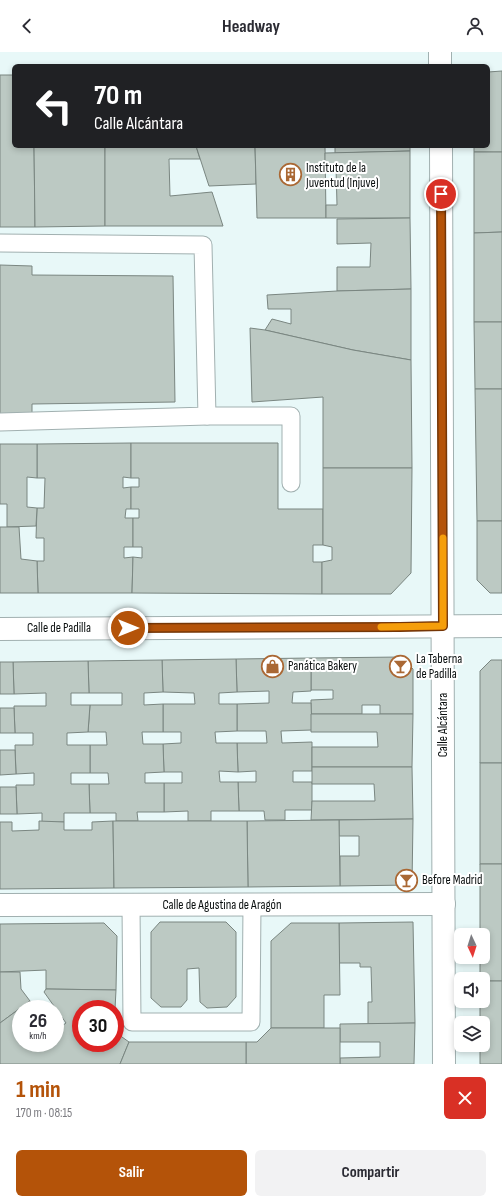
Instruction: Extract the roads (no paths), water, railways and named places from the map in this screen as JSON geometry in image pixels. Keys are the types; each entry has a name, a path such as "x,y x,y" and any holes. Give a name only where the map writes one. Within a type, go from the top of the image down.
{"street":[{"path":"440,52 440,64"},
{"name":"Calle Alcántara","path":"441,148 444,1064"},
{"name":"Calle de Padilla","path":"0,629 502,626"},
{"name":"Calle de Agustina de Aragón","path":"0,905 444,904"}],"lane":[{"path":"0,243 203,245 207,416"},
{"path":"0,422 207,416 291,416 291,483"},
{"path":"131,905 132,1022 251,1022 252,905"}],"place":[{"name":"Instituto de la Juventud (Injuve)","path":"291,175"},
{"name":"Panática Bakery","path":"273,666"},
{"name":"La Taberna de Padilla","path":"401,666"},
{"name":"Before Madrid","path":"406,880"}]}
